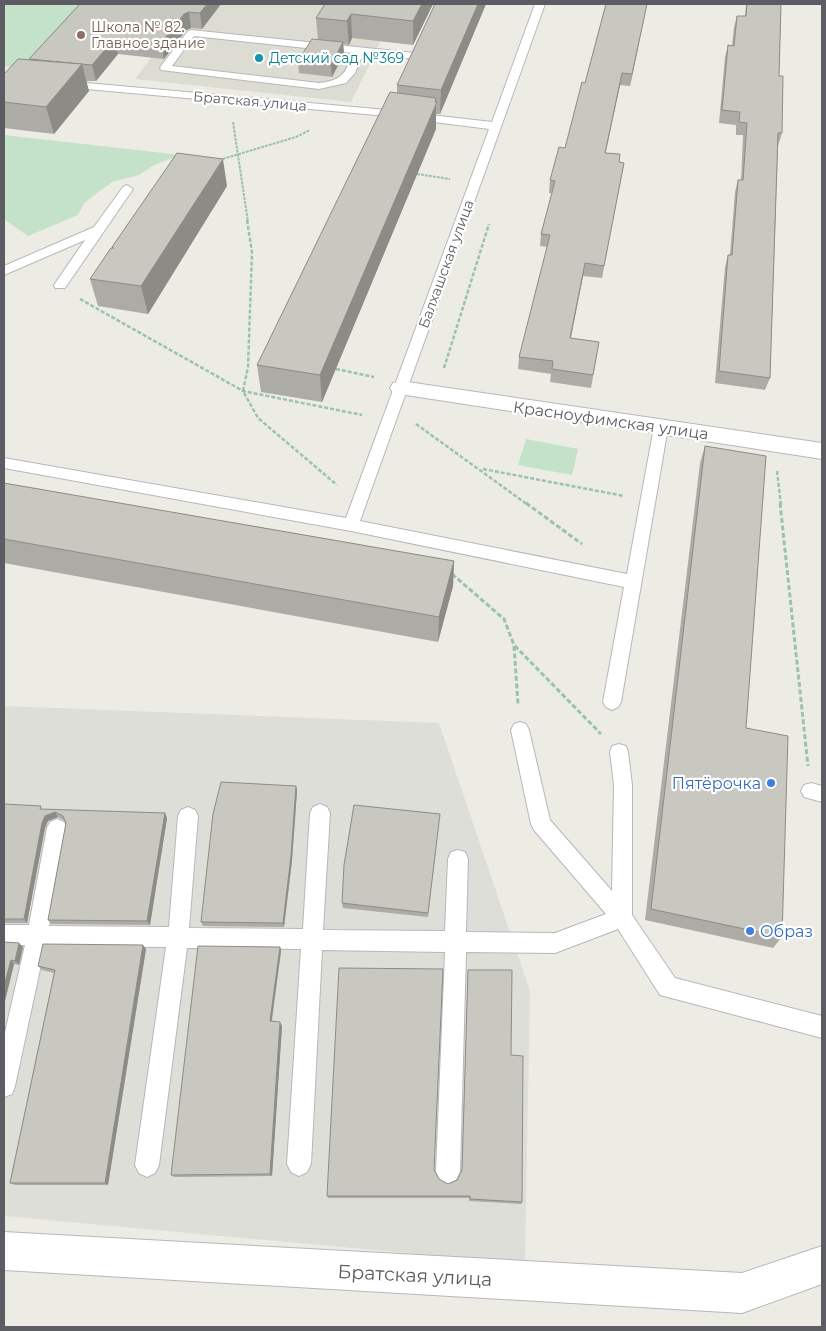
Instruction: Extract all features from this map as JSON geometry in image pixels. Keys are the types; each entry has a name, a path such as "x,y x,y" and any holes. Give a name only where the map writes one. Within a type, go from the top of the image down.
{"street":[{"name":"Красноуфимская улица","path":"401,388 822,451"},
{"name":"Братская улица","path":"4,1252 742,1293 822,1265"}],"lane":[{"name":"Балхашская улица","path":"351,525 540,4"},
{"path":"359,51 346,79 337,85 320,86 165,68 191,33 415,56"},
{"name":"Братская улица","path":"53,83 387,113 496,126"},
{"path":"387,113 394,99"},
{"path":"60,285 127,189"},
{"path":"4,271 98,230"},
{"path":"612,702 661,428"},
{"path":"4,463 351,525 633,582"},
{"path":"520,730 541,824 622,918 668,987 822,1027"},
{"path":"619,752 623,784 622,918"},
{"path":"299,1164 314,940 320,813"},
{"path":"146,1165 178,938 188,816"},
{"path":"4,1086 37,936 57,828"},
{"path":"448,1172 457,941 458,859"},
{"path":"4,935 555,943 622,918"}],"path":[{"path":"232,120 252,252 248,367 243,391 258,418 359,504"},
{"path":"218,161 296,137 313,128"},
{"path":"417,174 450,179"},
{"path":"60,285 80,299 243,391 362,415"},
{"path":"336,369 377,377"},
{"path":"416,424 582,545"},
{"path":"480,469 648,501"},
{"path":"777,470 817,792"},
{"path":"408,536 504,619 514,645 520,730"},
{"path":"514,645 619,752"}],"shaded area":[{"path":"192,4 399,4 351,102 135,79"},
{"path":"4,706 439,723 530,991 525,1264 4,1216"}],"green space":[{"path":"4,4 108,4 37,70 4,66"},
{"path":"4,135 181,155 154,165 139,175 112,182 84,203 78,215 28,236 4,219"},
{"path":"526,439 578,449 572,475 518,465"}],"building":[{"path":"80,4 207,4 200,13 189,12 184,14 161,43 115,38 92,65 29,59"},
{"path":"325,4 422,4 413,21 351,14 347,21 316,18"},
{"path":"435,4 478,4 441,90 397,85"},
{"path":"606,4 647,4 632,74 622,73 605,153 620,154 619,162 624,163 604,266 585,263 570,338 599,342 593,375 552,369 553,361 519,357 550,235 541,234 555,181 550,180 559,147 565,148 582,82 585,83"},
{"path":"747,4 781,4 779,76 783,76 782,133 778,133 770,378 719,371 728,255 732,255 738,180 743,180 747,123 739,122 740,112 722,110 728,45 734,46 737,16 746,16"},
{"path":"312,39 343,42 331,65 298,61"},
{"path":"18,59 82,64 46,107 4,102 4,74"},
{"path":"390,92 436,98 435,102 437,102 320,375 257,365"},
{"path":"177,153 223,159 141,286 90,279 111,248 114,248 112,247"},
{"path":"705,446 766,456 746,728 788,736 782,937 651,909"},
{"path":"4,483 454,561 439,617 4,539"},
{"path":"221,782 296,786 291,856 283,923 201,922 213,814"},
{"path":"4,804 41,806 40,809 165,813 147,921 48,920 66,823 63,816 55,812 45,816 42,823 24,919 4,919"},
{"path":"354,805 440,814 428,913 342,903 344,865"},
{"path":"4,942 19,943 15,961 11,960 4,986"},
{"path":"43,944 143,945 105,1183 10,1183 55,970 38,966"},
{"path":"198,946 280,947 270,1021 280,1022 270,1174 171,1175"},
{"path":"339,968 443,969 434,1170 439,1179 448,1184 457,1180 462,1170 468,970 512,970 511,1055 523,1056 522,1202 470,1199 470,1196 327,1196"}],"place":[{"name":"Школа № 82. Главное здание","path":"81,35"},
{"name":"Детский сад №369","path":"259,58"},
{"name":"Пятёрочка","path":"771,783"},
{"name":"Образ","path":"750,931"}]}
